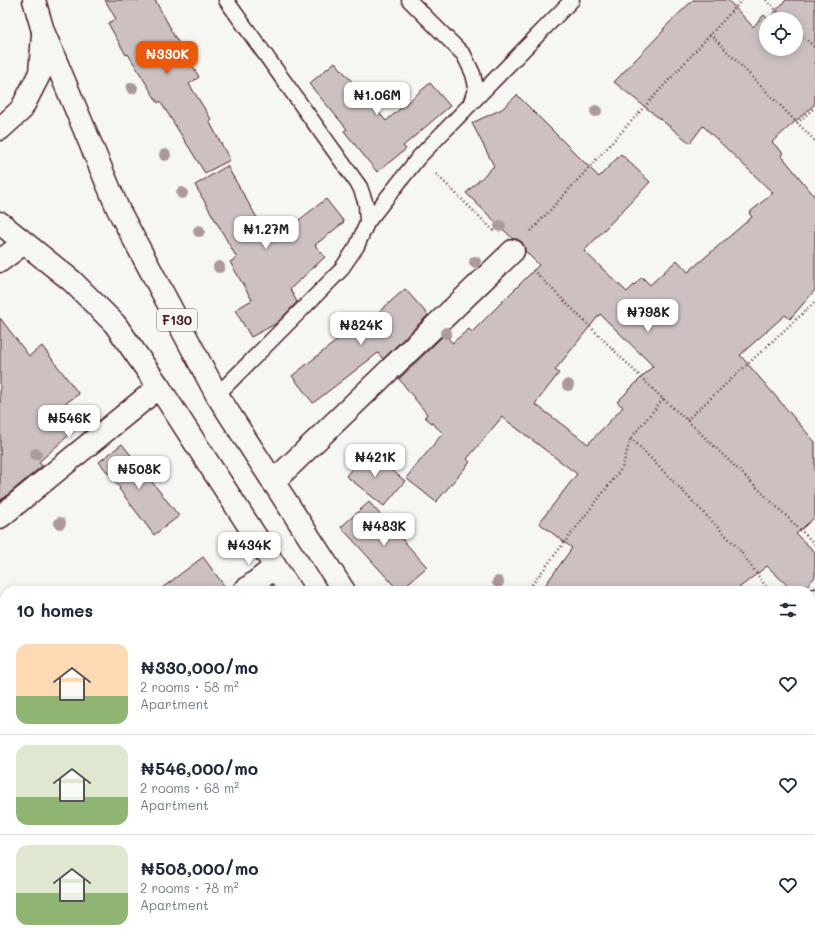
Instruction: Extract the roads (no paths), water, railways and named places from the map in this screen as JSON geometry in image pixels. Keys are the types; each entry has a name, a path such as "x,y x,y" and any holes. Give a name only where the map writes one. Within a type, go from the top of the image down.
{"main road":[{"name":"F130","path":"34,0 43,31 118,209 217,395 341,586"},
{"name":"F130","path":"0,129 21,110 40,73 43,31"},
{"path":"0,223 72,281 115,324 159,387 288,586"},
{"path":"0,261 24,243"},
{"path":"273,482 513,251"},
{"path":"0,517 159,387"},
{"path":"250,586 275,567"}],"lane":[{"path":"226,0 360,187 366,204 367,223"},
{"path":"409,0 464,55 473,74 476,87 470,104"},
{"path":"217,395 340,271 357,246 367,223 419,157 572,0"}]}
